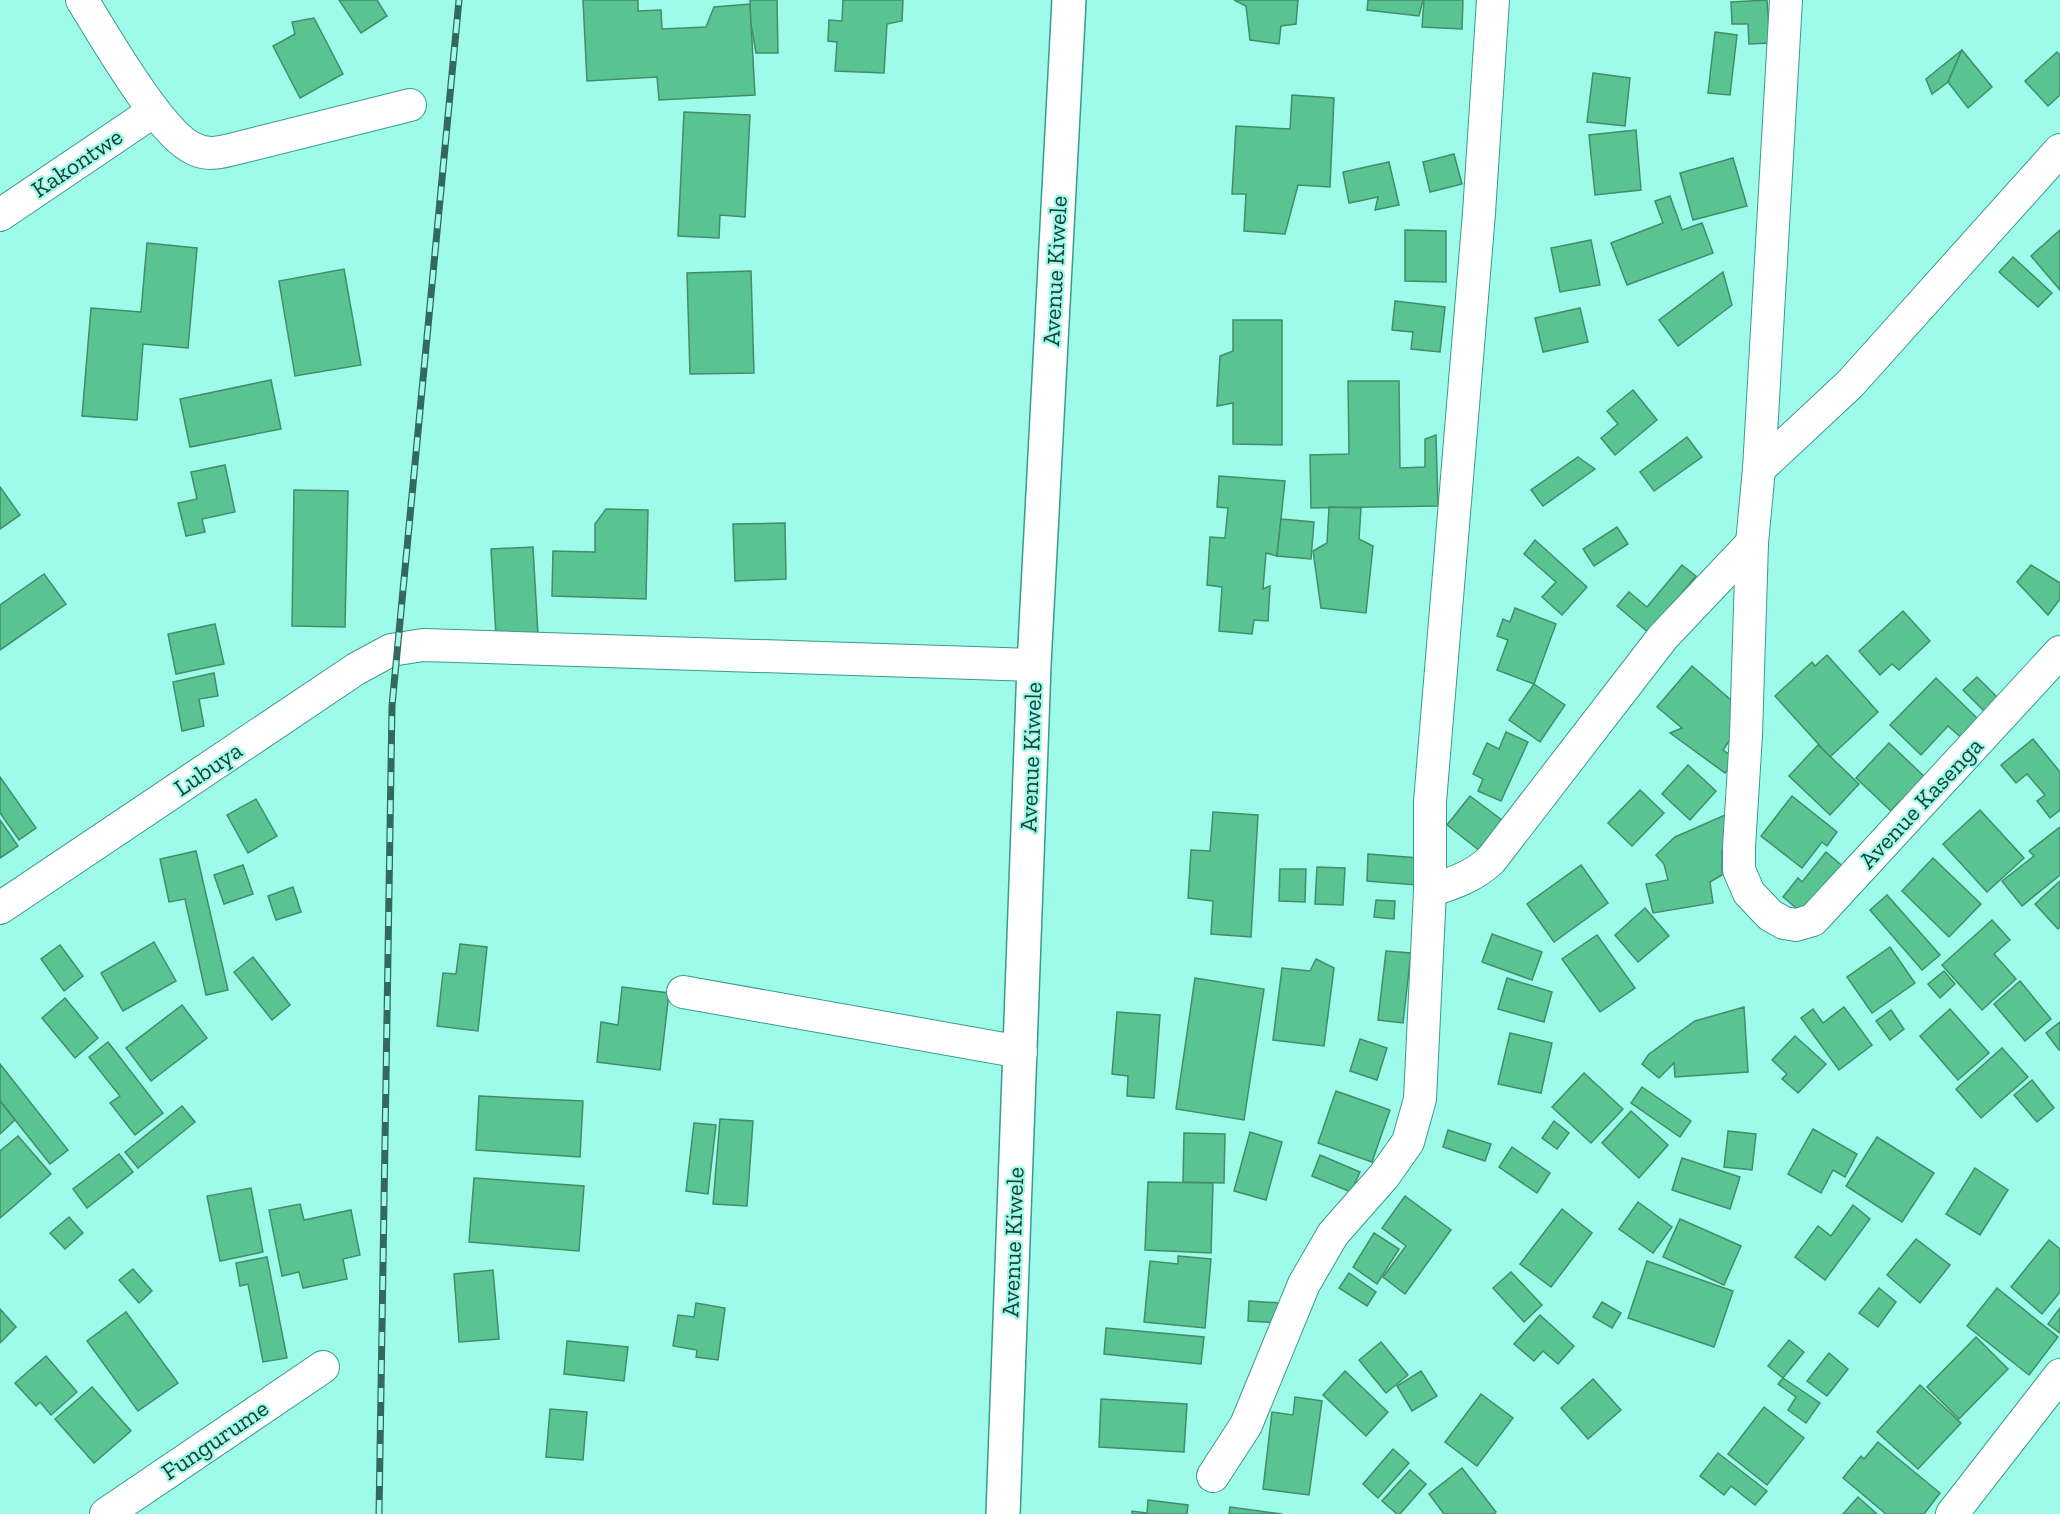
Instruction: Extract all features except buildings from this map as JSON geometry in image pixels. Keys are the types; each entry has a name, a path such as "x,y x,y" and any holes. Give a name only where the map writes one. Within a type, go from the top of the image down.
{"street":[{"path":"82,0 154,111 181,141 206,153 230,150 410,105"},
{"name":"Avenue Kiwele","path":"1003,1514 1034,665 1068,0"},
{"path":"1213,1476 1246,1425 1304,1284 1333,1234 1384,1176 1408,1142 1420,1099 1430,891 1430,802 1478,224 1494,0"},
{"path":"1430,891 1469,877 1480,871 1491,860 1663,637 1752,543 1759,468 1786,0"},
{"name":"Kakontwe","path":"0,215 154,111"},
{"path":"1759,468 1851,384 2060,150"},
{"name":"Avenue Kasenga","path":"1752,543 1739,870 1749,893 1770,915 1784,923 1796,924 1813,920 2060,652"},
{"name":"Lubuya","path":"0,908 356,669 391,650 423,645 1034,665"},
{"path":"683,992 1021,1052"},
{"name":"Fungurume","path":"106,1514 324,1367"},
{"path":"1952,1514 2060,1375"}],"railway":[{"path":"379,1514 392,706 459,0"}]}
